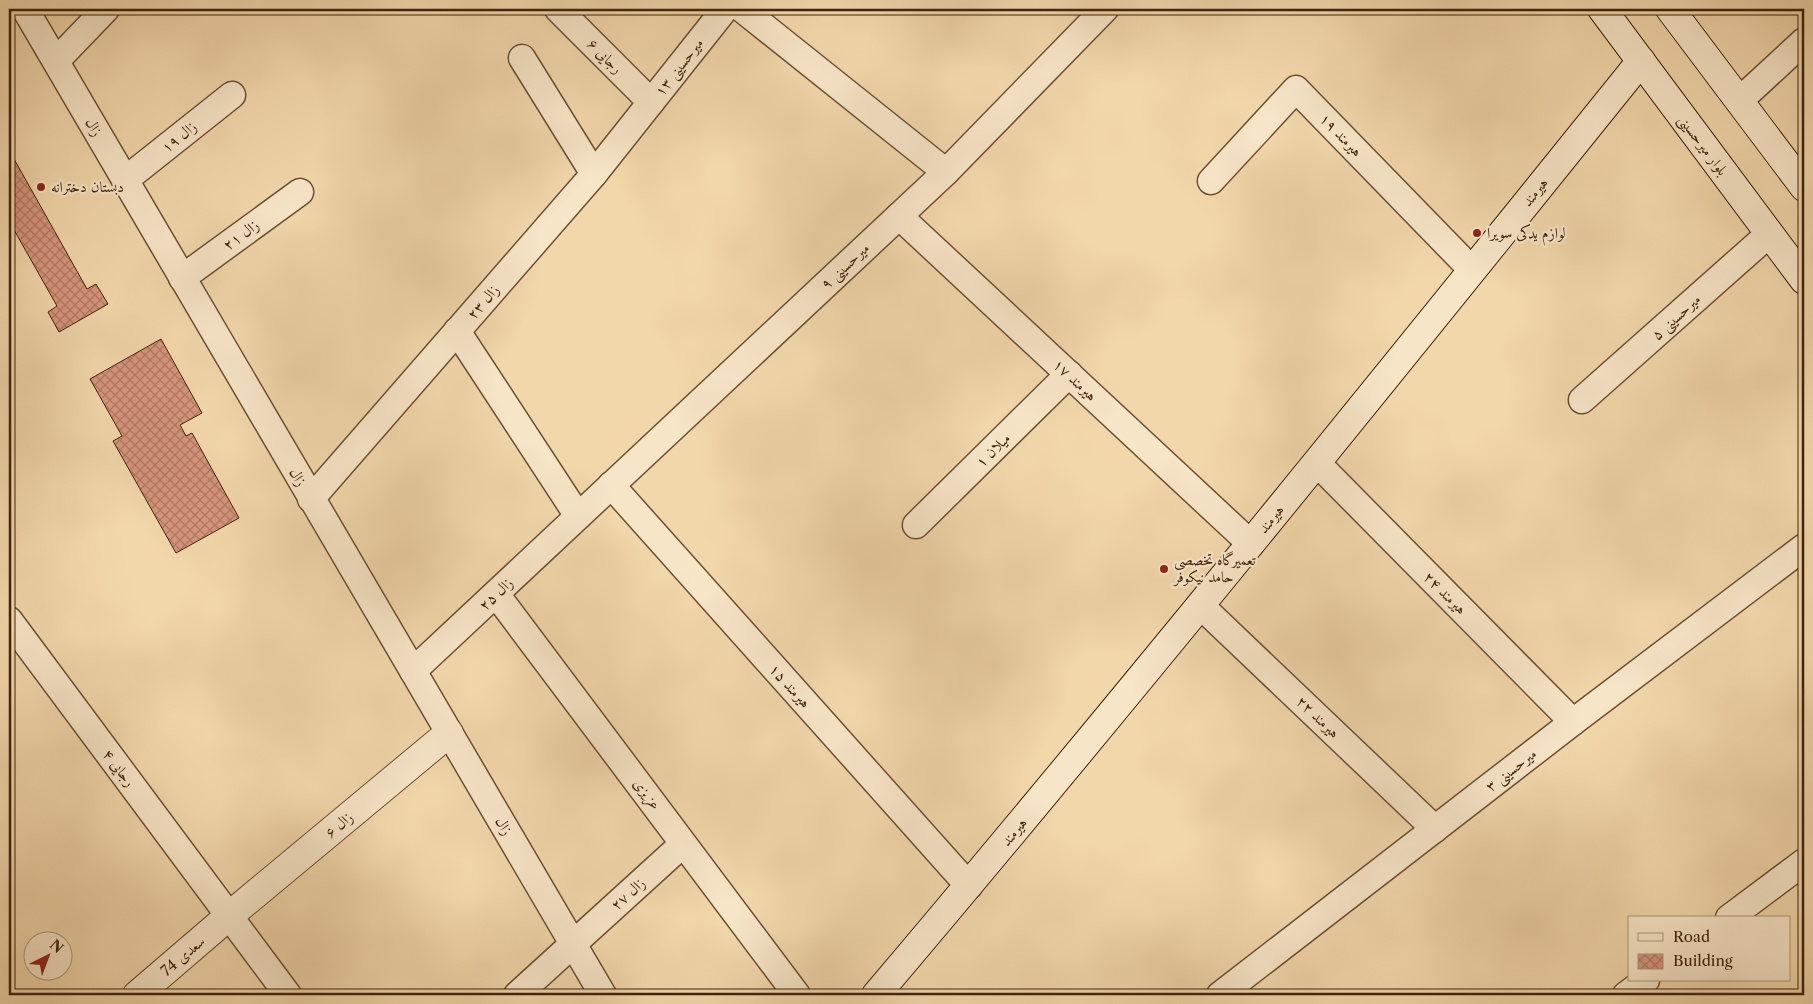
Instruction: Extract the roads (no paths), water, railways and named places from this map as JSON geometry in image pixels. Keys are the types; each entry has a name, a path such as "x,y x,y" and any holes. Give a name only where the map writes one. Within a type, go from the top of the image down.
{"main road":[{"name":"بلوار میرحسینی","path":"1602,9 1804,280"},
{"path":"1670,9 1804,188"},
{"name":"هیرمند","path":"876,995 969,886 1317,464 1641,61"},
{"name":"زال ۶","path":"228,916 450,733"},
{"name":"سعدی 74","path":"137,995 228,916"}],"street":[{"name":"زال","path":"25,9 603,995"},
{"path":"56,61 106,9"},
{"name":"رجایی ۶","path":"558,9 651,102"},
{"name":"میرحسینی ۱۳","path":"651,102 725,9"},
{"path":"742,9 946,172"},
{"name":"میرحسینی ۹","path":"578,516 946,172 1096,11"},
{"path":"1739,102 1804,40"},
{"path":"522,58 594,174"},
{"name":"هیرمند ۱۹","path":"1211,181 1296,90 1472,270"},
{"name":"زال ۱۹","path":"125,180 232,95"},
{"name":"زال ۲۳","path":"311,499 594,174 651,102"},
{"name":"زال ۲۱","path":"182,278 300,192"},
{"name":"هیرمند ۱۷","path":"899,216 1251,544"},
{"name":"میرحسینی ۵","path":"1582,400 1769,234"},
{"path":"457,332 578,516"},
{"name":"میلان ۱","path":"916,525 1069,374"},
{"name":"هیرمند ۲۴","path":"1317,464 1573,722"},
{"name":"هیرمند ۱۵","path":"610,485 969,886"},
{"name":"زال ۲۵","path":"413,672 578,516"},
{"name":"میرحسینی ۳","path":"1220,995 1573,722 1804,547"},
{"name":"عزیزی","path":"496,594 796,995"},
{"name":"هیرمند ۲۲","path":"1200,605 1435,829"},
{"name":"رجایی ۴","path":"9,620 288,995"},
{"name":"زال ۲۷","path":"517,995 683,844"},
{"path":"1733,916 1804,862"},
{"path":"1626,995 1643,982"}],"place":[{"name":"دبستان دخترانه","path":"41,187"},
{"name":"لوازم یدکی سویرا","path":"1477,233"},
{"name":"تعمیرگاه تخصصی حامد نیکوفر","path":"1164,569"}]}
